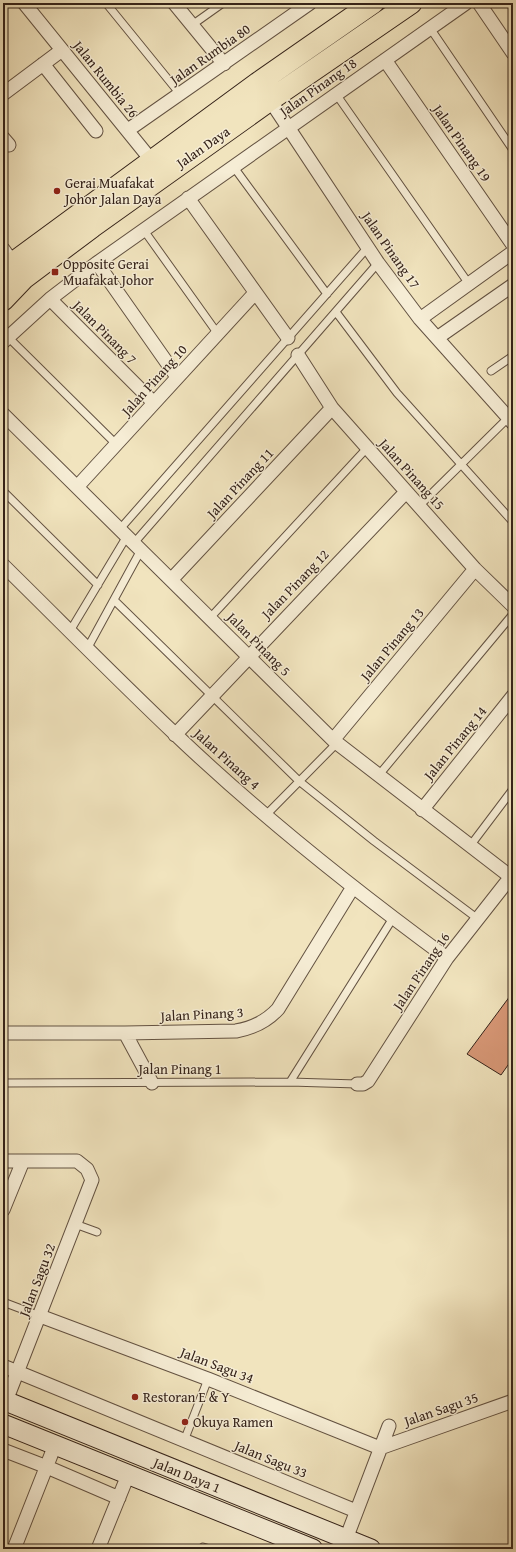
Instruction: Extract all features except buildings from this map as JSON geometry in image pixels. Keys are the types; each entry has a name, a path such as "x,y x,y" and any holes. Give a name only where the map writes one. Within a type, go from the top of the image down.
{"main road":[{"name":"Jalan Daya","path":"3,300 24,278 158,168 258,82 373,3"},
{"name":"Jalan Daya","path":"6,262 270,100 410,3"},
{"name":"Jalan Daya 1","path":"5,1401 371,1549"},
{"name":"Jalan Daya 1","path":"3,1424 308,1548"}],"street":[{"name":"Jalan Rumbia 26","path":"24,3 158,168"},
{"path":"174,3 224,64"},
{"name":"Jalan Rumbia 80","path":"128,130 310,3"},
{"name":"Jalan Pinang 18","path":"5,339 50,299 97,262 466,3"},
{"path":"479,3 511,44"},
{"path":"3,94 62,50"},
{"name":"Jalan Pinang 19","path":"385,60 513,245"},
{"path":"42,64 96,131"},
{"name":"Jalan Pinang 17","path":"258,82 378,263 436,338 511,420"},
{"path":"188,198 288,338"},
{"path":"420,319 513,252"},
{"path":"97,262 177,377"},
{"path":"436,338 513,285"},
{"name":"Jalan Pinang 10","path":"77,487 255,293"},
{"name":"Jalan Pinang 7","path":"50,299 154,404"},
{"name":"Jalan Pinang 15","path":"298,355 332,408 475,569 513,606"},
{"name":"Jalan Pinang 11","path":"171,580 332,408"},
{"name":"Jalan Pinang 5","path":"3,414 335,741 422,810 512,875"},
{"name":"Jalan Pinang 12","path":"176,735 211,696 406,492"},
{"name":"Jalan Pinang 4","path":"3,565 176,735 266,815 353,887 448,958"},
{"name":"Jalan Pinang 13","path":"335,741 475,569"},
{"name":"Jalan Pinang 14","path":"422,810 513,696"},
{"name":"Jalan Pinang 16","path":"357,1084 363,1084 368,1081 448,958 512,875"},
{"name":"Jalan Pinang 3","path":"3,1033 125,1033 236,1031 249,1029 271,1017 278,1009 353,887"},
{"path":"125,1033 152,1082"},
{"path":"3,1161 23,1161 3,1210"},
{"name":"Jalan Sagu 32","path":"5,1401 18,1372 92,1180 87,1169 77,1161 23,1161"},
{"name":"Jalan Sagu 34","path":"40,1316 208,1379 380,1448"},
{"name":"Jalan Sagu 33","path":"3,1366 356,1511"},
{"name":"Jalan Sagu 35","path":"380,1448 513,1401"},
{"path":"346,1539 389,1426"},
{"path":"14,1549 55,1445"},
{"path":"3,1450 119,1498"},
{"path":"98,1549 128,1475"}],"lane":[{"path":"106,3 180,94"},
{"path":"192,25 223,3"},
{"path":"430,28 513,150"},
{"path":"336,94 468,284"},
{"path":"233,166 327,294"},
{"path":"143,229 218,334"},
{"path":"70,631 98,585 130,540 288,338 368,247"},
{"path":"87,649 114,600 130,540 298,355 378,263"},
{"path":"336,312 397,393 513,522"},
{"path":"5,339 117,445"},
{"path":"491,371 513,356"},
{"path":"419,506 461,465 511,420"},
{"path":"210,618 367,448"},
{"path":"3,491 98,585"},
{"path":"114,600 299,781 374,841 478,919"},
{"path":"378,776 513,614"},
{"path":"266,815 335,741"},
{"path":"470,846 513,789"},
{"path":"290,1082 393,918"},
{"name":"Jalan Pinang 1","path":"3,1083 290,1082 357,1084"},
{"path":"75,1224 97,1232"},
{"path":"3,1302 40,1316"},
{"path":"184,1441 208,1379"},
{"path":"201,1549 203,1547 210,1549"}],"place":[{"name":"Gerai Muafakat Johor Jalan Daya","path":"57,191"},
{"name":"Opposite Gerai Muafakat Johor","path":"55,272"},
{"name":"Restoran E & Y","path":"135,1397"},
{"name":"Okuya Ramen","path":"185,1422"}]}
